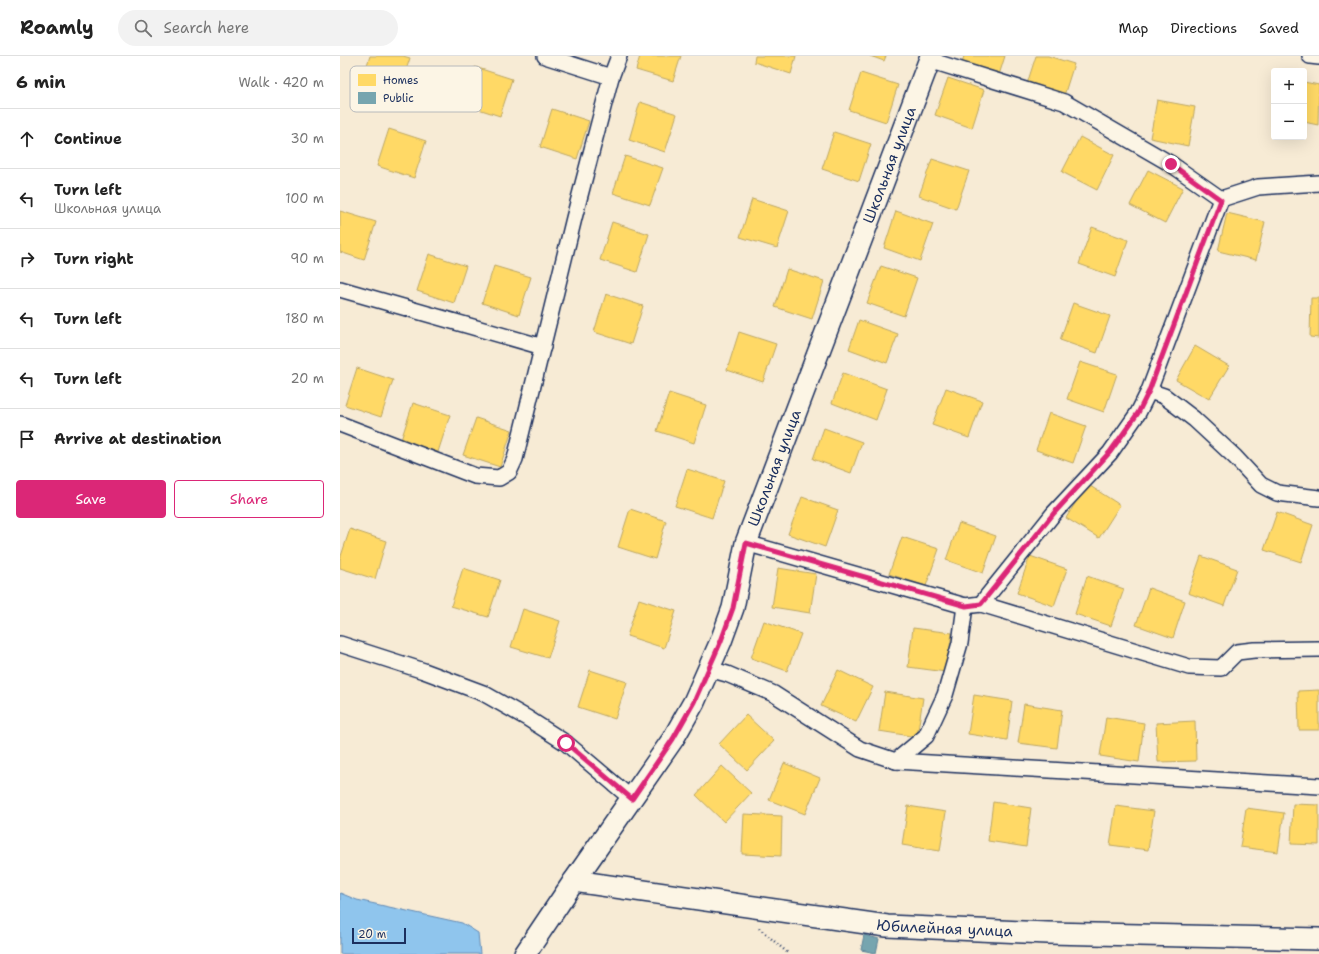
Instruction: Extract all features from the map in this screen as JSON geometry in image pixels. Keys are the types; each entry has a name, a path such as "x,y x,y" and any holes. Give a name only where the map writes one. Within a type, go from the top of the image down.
{"street":[{"path":"545,56 611,77"},
{"path":"340,424 475,476 499,478 510,472 516,459 574,218 611,77 619,56"},
{"path":"1310,56 1319,57"},
{"path":"930,58 1064,102 1171,164 1221,200"},
{"name":"Школьная улица","path":"525,954 673,739 694,702 721,641 733,608 746,543 930,58"},
{"path":"981,604 1054,513 1110,452 1138,413 1149,391 1221,200 1258,187 1319,183"},
{"path":"340,289 543,347"},
{"path":"1149,391 1164,396 1194,419 1235,457 1261,485 1277,494 1319,498"},
{"path":"746,543 966,606 981,604 1189,667 1221,668 1237,652 1254,650 1319,649"},
{"path":"896,761 926,736 939,709 945,695 960,643 966,606"},
{"path":"340,644 424,671 483,693 527,718 566,743 632,799"},
{"path":"708,669 726,674 774,694 860,749 896,761 1319,786"},
{"name":"Юбилейная улица","path":"574,881 887,926 1048,933 1319,939"}],"water":[{"path":"340,893 357,900 462,923 478,933 480,954 340,954"}],"building: Homes":[{"path":"370,56 403,56 410,58 407,66 367,66"},
{"path":"640,56 681,56 673,81 636,70"},
{"path":"755,56 796,56 791,74 754,62"},
{"path":"870,56 886,56 884,61"},
{"path":"964,56 1005,56 999,75 962,63"},
{"path":"1036,56 1048,56 1074,64 1062,102 1025,90"},
{"path":"482,69 512,79 500,116 482,110"},
{"path":"861,73 898,85 886,122 849,110"},
{"path":"948,78 984,90 972,128 935,115"},
{"path":"1307,83 1319,85 1318,125 1307,123"},
{"path":"1157,100 1195,107 1188,146 1150,138"},
{"path":"640,102 677,114 665,152 629,140"},
{"path":"552,109 589,121 577,159 540,147"},
{"path":"389,129 426,141 414,178 377,166"},
{"path":"834,132 871,144 859,181 822,169"},
{"path":"1080,137 1114,155 1097,190 1062,172"},
{"path":"625,156 663,168 650,205 613,193"},
{"path":"932,159 969,171 956,209 919,196"},
{"path":"1148,170 1183,188 1165,223 1130,205"},
{"path":"752,199 789,211 777,248 740,237"},
{"path":"340,211 376,222 364,260 340,252"},
{"path":"896,211 933,224 920,261 884,248"},
{"path":"1227,213 1265,222 1256,260 1218,251"},
{"path":"612,222 649,234 637,272 600,260"},
{"path":"1092,227 1128,240 1115,277 1079,264"},
{"path":"429,254 466,266 454,303 417,291"},
{"path":"494,266 531,277 519,315 482,303"},
{"path":"881,266 917,278 904,316 867,303"},
{"path":"787,269 824,281 812,319 775,307"},
{"path":"606,294 643,306 631,344 594,332"},
{"path":"1311,298 1319,298 1319,338 1310,337"},
{"path":"1073,303 1110,316 1097,353 1060,340"},
{"path":"859,320 898,334 887,363 849,349"},
{"path":"739,332 776,344 763,382 727,370"},
{"path":"1195,346 1229,366 1209,399 1176,380"},
{"path":"1080,362 1117,374 1104,412 1067,399"},
{"path":"357,368 393,380 381,417 345,405"},
{"path":"843,373 887,389 876,420 832,403"},
{"path":"946,388 982,401 969,438 932,425"},
{"path":"669,393 706,405 694,443 657,431"},
{"path":"413,403 450,415 438,452 401,440"},
{"path":"1049,413 1086,426 1073,463 1036,450"},
{"path":"476,418 512,430 500,467 463,455"},
{"path":"824,428 862,442 851,473 813,459"},
{"path":"687,469 724,481 712,518 675,506"},
{"path":"1087,484 1120,505 1099,538 1066,518"},
{"path":"802,497 838,510 825,547 788,534"},
{"path":"630,509 666,521 655,559 618,547"},
{"path":"1277,512 1313,525 1301,562 1264,550"},
{"path":"959,523 996,536 983,573 946,560"},
{"path":"350,529 386,541 375,579 340,568 340,559"},
{"path":"902,537 939,549 926,586 889,574"},
{"path":"1030,556 1067,569 1054,606 1017,593"},
{"path":"1201,556 1237,569 1224,606 1188,593"},
{"path":"463,568 500,580 488,617 451,606"},
{"path":"778,568 816,574 810,613 772,607"},
{"path":"1087,576 1124,589 1111,626 1075,614"},
{"path":"1149,588 1185,601 1173,638 1136,625"},
{"path":"639,599 676,611 664,648 627,636"},
{"path":"523,609 560,621 548,658 511,647"},
{"path":"764,621 801,634 787,671 751,658"},
{"path":"913,628 952,633 946,672 908,667"},
{"path":"590,670 627,682 615,719 578,707"},
{"path":"838,670 873,687 856,722 821,706"},
{"path":"1319,690 1319,730 1299,730 1298,691"},
{"path":"885,692 923,698 917,737 879,731"},
{"path":"974,695 1012,701 1007,740 968,734"},
{"path":"1024,704 1062,710 1057,748 1018,743"},
{"path":"746,715 774,741 747,770 719,744"},
{"path":"1106,717 1144,723 1139,762 1100,756"},
{"path":"1195,721 1196,761 1158,762 1156,723"},
{"path":"784,763 820,778 805,814 769,800"},
{"path":"722,766 751,793 724,822 696,795"},
{"path":"993,802 1031,808 1026,847 988,841"},
{"path":"1293,804 1319,805 1319,845 1291,844"},
{"path":"908,806 946,812 940,851 902,845"},
{"path":"1116,806 1154,811 1148,850 1110,845"},
{"path":"1246,808 1284,813 1278,852 1240,847"},
{"path":"744,814 782,816 781,856 742,854"}],"building: Public":[{"path":"864,935 879,939 876,953 861,950"}],"route":[{"path":"566,743 632,799 673,739 694,702 721,641 733,608 746,543 966,606 981,604 1054,513 1110,452 1138,413 1149,391 1221,200 1171,164"}]}
